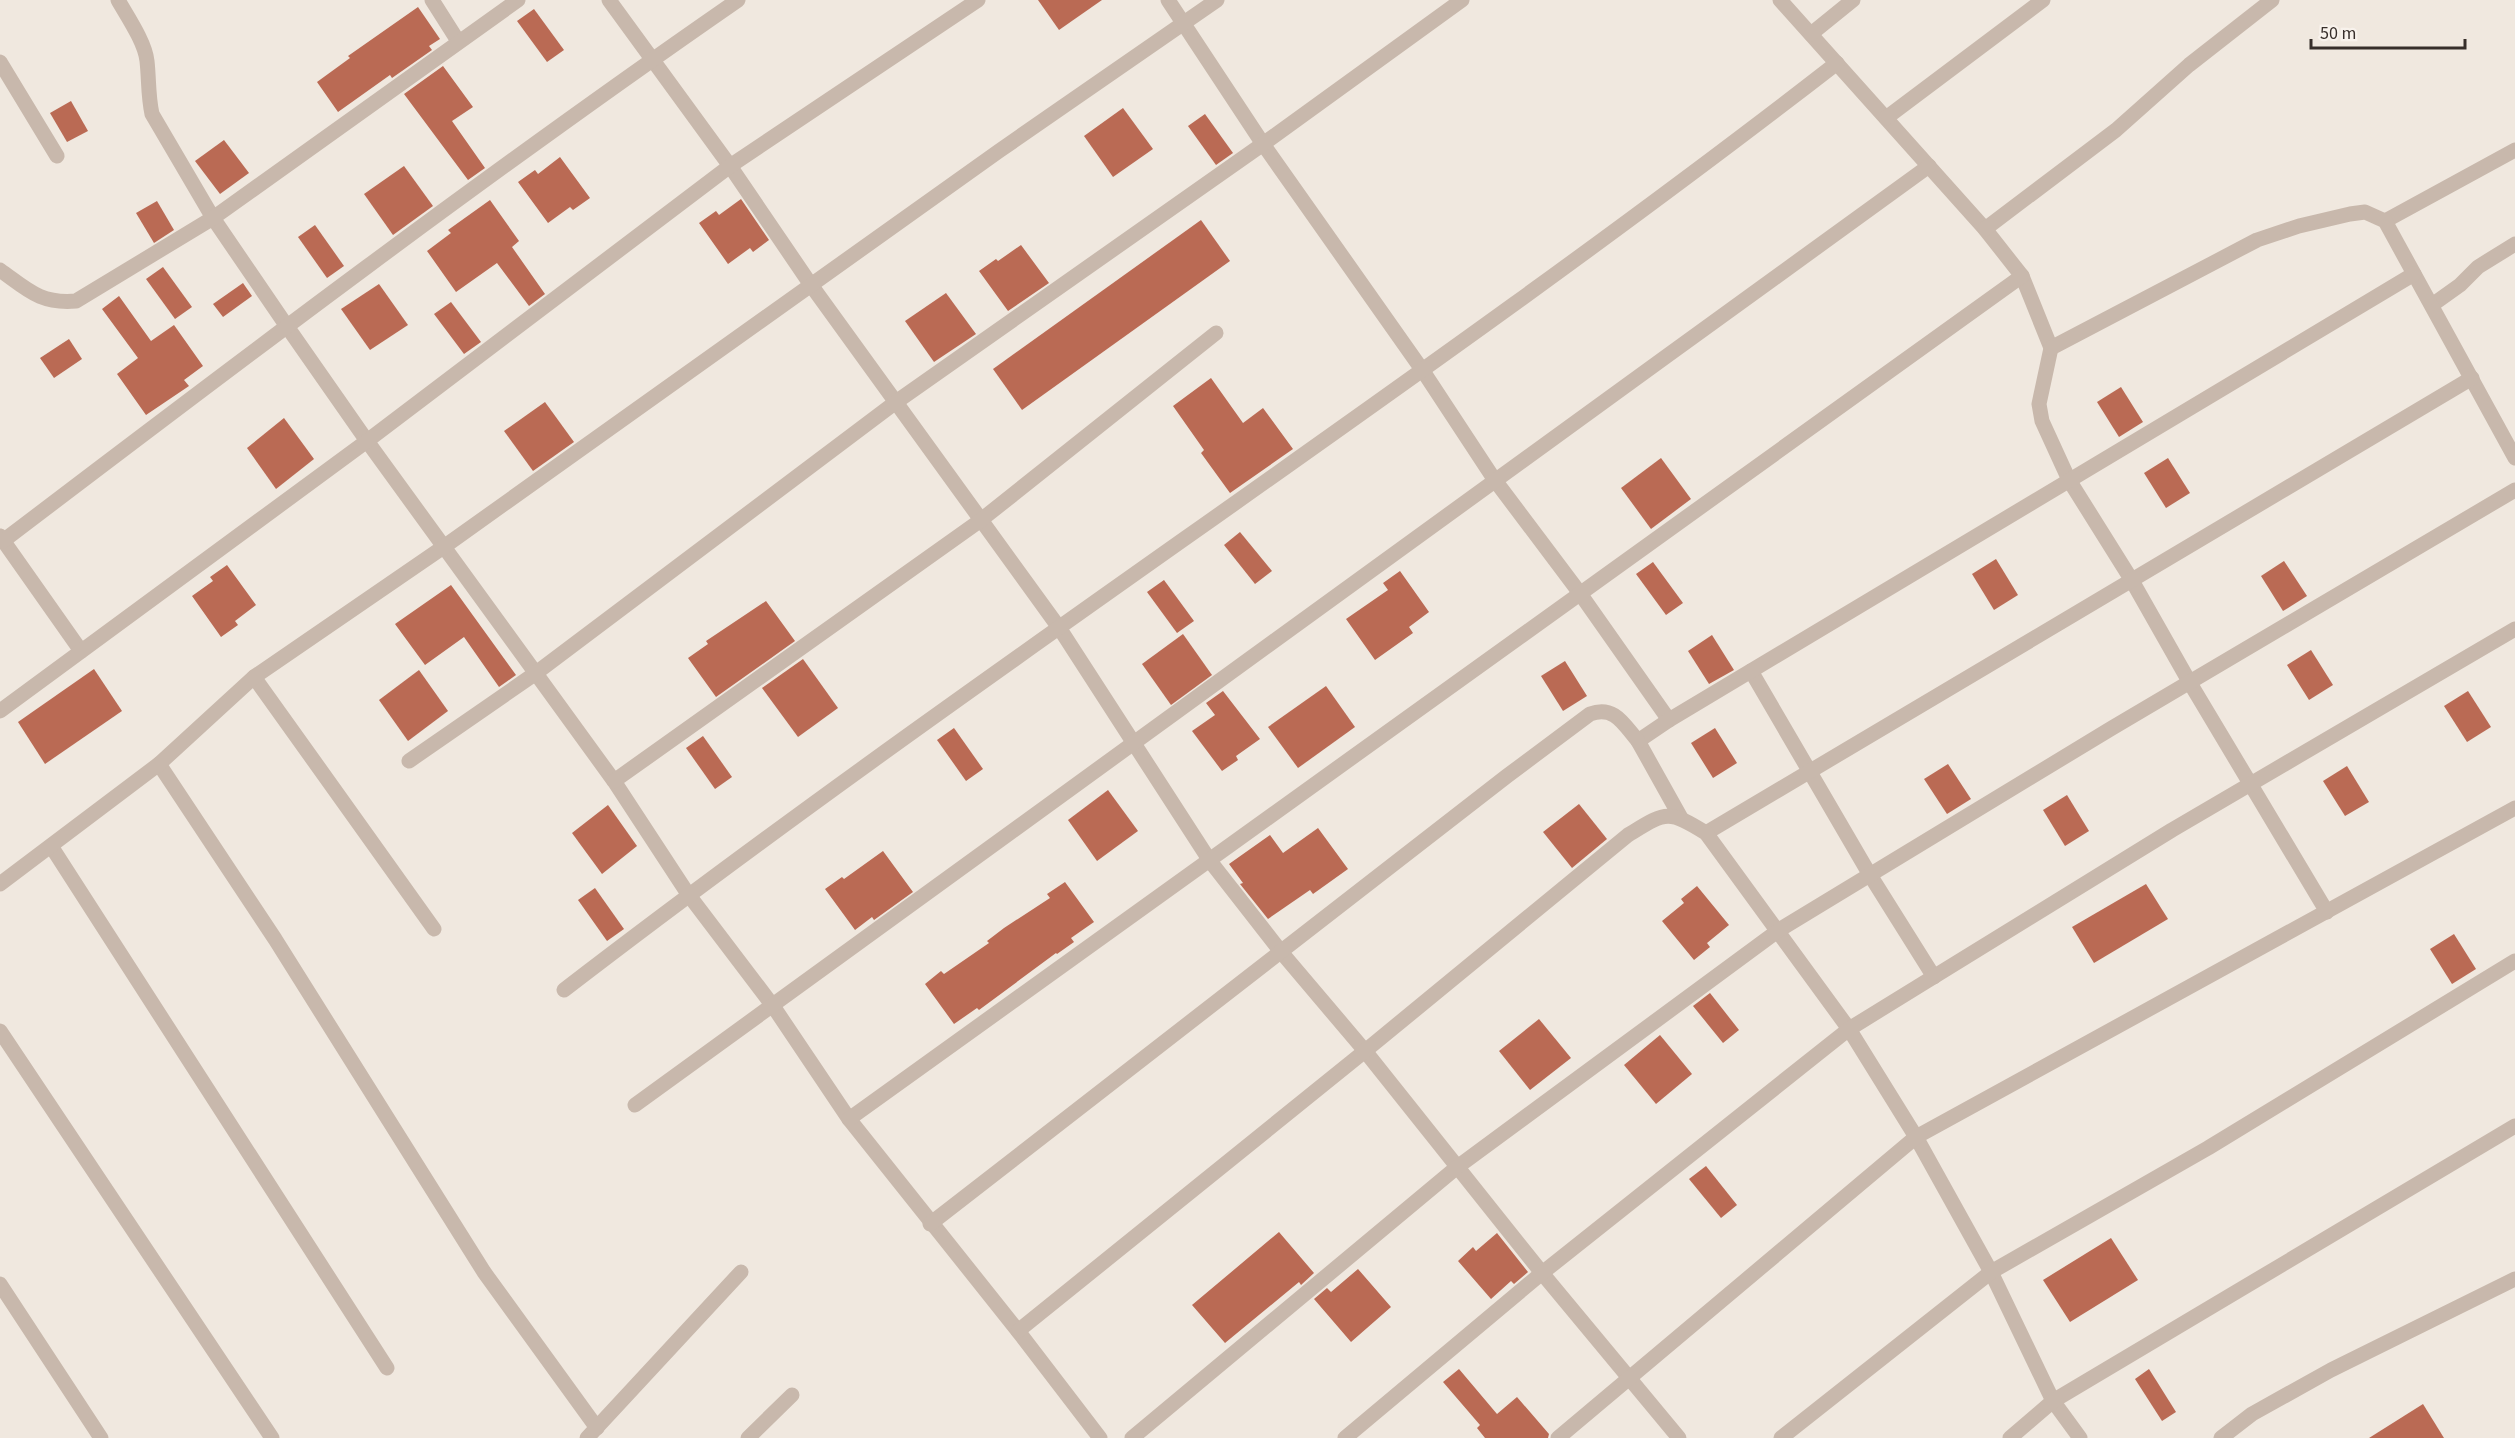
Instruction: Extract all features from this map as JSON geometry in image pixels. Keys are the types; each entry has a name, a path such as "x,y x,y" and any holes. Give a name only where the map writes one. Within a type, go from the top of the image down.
{"street":[{"path":"118,0 147,58 148,96 152,114 213,218 286,325 367,441 614,781 688,894 773,1006 849,1119 1100,1438"},
{"path":"432,0 458,41"},
{"path":"0,270 31,293 56,303 76,301 213,218 518,0"},
{"path":"609,0 730,166 811,285 1060,628 1210,861 1542,1274 1679,1438"},
{"path":"81,651 2,538 286,325 738,0"},
{"path":"0,711 367,441 730,166 978,0"},
{"path":"1168,0 1263,144 1423,371 1494,479 1579,592 1669,720"},
{"path":"0,883 159,764 254,677 445,546 1217,0"},
{"path":"410,761 536,673 896,402 1263,144 1462,0"},
{"path":"1780,0 1985,229 2022,276 2051,348 2039,404 2042,422 2069,480 2131,579 2190,683 2327,912"},
{"path":"1811,34 1853,0"},
{"path":"1886,118 2043,0"},
{"path":"1985,229 2116,130 2189,65 2272,0"},
{"path":"0,62 57,156"},
{"path":"564,990 688,894 1423,371 1742,137 1837,63"},
{"path":"2385,221 2515,150"},
{"path":"635,1105 1134,746 1494,479 1929,166"},
{"path":"2051,348 2257,240 2299,226 2365,212 2385,221 2472,378 2509,434 2515,458"},
{"path":"2432,305 2460,285 2478,267 2515,244"},
{"path":"1638,741 1669,720 2414,274"},
{"path":"849,1119 1210,861 1579,592 2022,276"},
{"path":"614,781 981,520 1216,333"},
{"path":"1706,833 2472,378"},
{"path":"1132,1438 1456,1168 1779,930 2112,728 2515,490"},
{"path":"1345,1438 1542,1274 1849,1029 2251,784 2515,629"},
{"path":"1751,671 1870,875 1934,977"},
{"path":"254,677 434,929"},
{"path":"930,1224 1590,714 1606,710 1615,714 1638,741 1681,818"},
{"path":"159,764 275,939 484,1272 592,1433 741,1272"},
{"path":"1558,1438 1916,1137 2515,808"},
{"path":"1018,1331 1628,835 1664,815 1681,818 1706,833 1779,930 1849,1029 1916,1137 1991,1272 2053,1401 2080,1438"},
{"path":"51,846 387,1368"},
{"path":"1781,1438 1991,1272 2208,1148 2515,961"},
{"path":"0,1031 272,1438"},
{"path":"2010,1438 2053,1401 2515,1126"},
{"path":"2221,1438 2252,1414 2331,1370 2515,1279"},
{"path":"0,1284 101,1438"},
{"path":"748,1438 792,1395"}],"building":[{"path":"1038,0 1102,0 1059,30"},
{"path":"418,7 440,39 429,46 432,50 392,78 390,75 338,112 317,82 350,58 348,56"},
{"path":"534,9 564,50 547,62 517,21"},
{"path":"443,66 473,107 452,121 485,168 468,180 404,94"},
{"path":"71,101 88,131 67,142 50,113"},
{"path":"1123,108 1153,149 1113,177 1084,136"},
{"path":"1205,114 1233,153 1216,165 1188,126"},
{"path":"224,140 249,173 220,194 195,161"},
{"path":"560,157 590,198 573,210 570,207 548,223 518,182 535,170 538,174"},
{"path":"404,166 433,206 393,235 364,194"},
{"path":"741,199 769,240 753,252 750,248 728,264 699,223 716,211 719,215"},
{"path":"490,200 519,241 512,247 545,294 529,306 497,263 456,292 427,251 451,233 448,230"},
{"path":"157,201 174,230 154,243 136,213"},
{"path":"1201,220 1230,261 1022,410 993,369"},
{"path":"315,225 344,266 327,278 298,237"},
{"path":"1021,245 1049,283 1008,311 979,271"},
{"path":"163,267 192,307 175,319 146,279"},
{"path":"243,283 252,296 223,317 213,304"},
{"path":"379,284 408,325 370,350 341,309"},
{"path":"946,293 976,334 934,362 905,321"},
{"path":"119,296 151,341 174,325 203,366 184,380 189,386 146,415 117,374 138,358 102,309"},
{"path":"451,302 481,342 464,354 434,314"},
{"path":"69,339 82,359 54,378 40,358"},
{"path":"1211,378 1243,423 1263,408 1293,449 1230,493 1201,453 1204,450 1173,406"},
{"path":"2121,387 2143,422 2119,437 2097,402"},
{"path":"545,402 574,442 533,471 504,431"},
{"path":"284,418 314,459 276,489 247,448"},
{"path":"1661,458 1691,499 1651,529 1621,488"},
{"path":"2168,458 2190,493 2166,508 2144,473"},
{"path":"1240,532 1272,571 1255,584 1224,545"},
{"path":"1996,559 2018,595 1994,610 1972,574"},
{"path":"2284,561 2307,596 2283,611 2261,576"},
{"path":"1653,562 1683,603 1666,615 1636,574"},
{"path":"227,565 256,605 235,621 238,625 221,637 192,596 213,581 210,577"},
{"path":"1400,571 1429,612 1409,627 1413,633 1375,660 1346,619 1388,590 1383,583"},
{"path":"1164,580 1194,621 1177,633 1147,592"},
{"path":"451,585 516,675 499,687 464,637 425,665 395,624"},
{"path":"766,601 795,641 716,697 688,658 708,644 706,641"},
{"path":"1183,634 1212,675 1171,705 1142,664"},
{"path":"1712,635 1734,670 1709,684 1688,651"},
{"path":"2311,650 2333,685 2309,700 2287,665"},
{"path":"803,659 838,708 798,737 762,688"},
{"path":"1565,661 1587,696 1563,711 1541,676"},
{"path":"94,669 122,711 45,764 18,722"},
{"path":"419,670 448,711 408,741 379,700"},
{"path":"1326,686 1355,727 1298,768 1268,727"},
{"path":"1223,691 1260,739 1236,756 1238,760 1222,771 1192,731 1215,715 1206,703"},
{"path":"2468,691 2491,727 2467,742 2444,706"},
{"path":"954,728 983,769 966,781 937,740"},
{"path":"1715,728 1737,763 1713,778 1691,743"},
{"path":"703,736 732,777 715,789 686,748"},
{"path":"1948,764 1971,799 1947,814 1924,779"},
{"path":"2347,766 2369,802 2345,816 2323,781"},
{"path":"1108,790 1138,831 1097,861 1068,820"},
{"path":"2067,795 2089,831 2065,846 2043,810"},
{"path":"1579,804 1607,839 1572,868 1543,832"},
{"path":"608,805 637,846 602,874 572,833"},
{"path":"1318,828 1348,869 1313,894 1310,890 1268,919 1240,884 1243,883 1229,864 1270,835 1283,853"},
{"path":"883,851 913,892 874,920 872,917 855,930 825,889 842,877 844,879"},
{"path":"1065,882 1094,922 1071,938 1074,942 979,1010 977,1008 954,1024 925,984 941,971 944,974 989,943 987,941 1004,928 1050,898 1047,894"},
{"path":"2146,884 2168,919 2094,963 2072,927"},
{"path":"1697,886 1729,925 1707,943 1710,947 1694,960 1662,921 1684,903 1681,899"},
{"path":"595,888 624,929 607,941 578,900"},
{"path":"2454,934 2476,969 2452,984 2430,949"},
{"path":"1710,993 1739,1030 1723,1043 1693,1006"},
{"path":"1539,1019 1571,1058 1530,1090 1499,1051"},
{"path":"1660,1035 1692,1074 1656,1104 1624,1065"},
{"path":"1706,1166 1737,1205 1721,1218 1689,1179"},
{"path":"1279,1232 1314,1273 1301,1285 1299,1282 1225,1343 1192,1305"},
{"path":"1497,1233 1528,1272 1514,1284 1511,1281 1491,1299 1458,1261 1473,1247 1476,1251"},
{"path":"2111,1238 2138,1280 2070,1322 2043,1280"},
{"path":"1358,1269 1391,1307 1351,1342 1314,1299 1327,1288 1331,1292"},
{"path":"1459,1369 1497,1414 1517,1397 1549,1434 1548,1438 1485,1438 1477,1428 1480,1425 1443,1382"},
{"path":"2149,1369 2176,1412 2162,1421 2135,1379"},
{"path":"2423,1404 2444,1438 2369,1438"}]}
